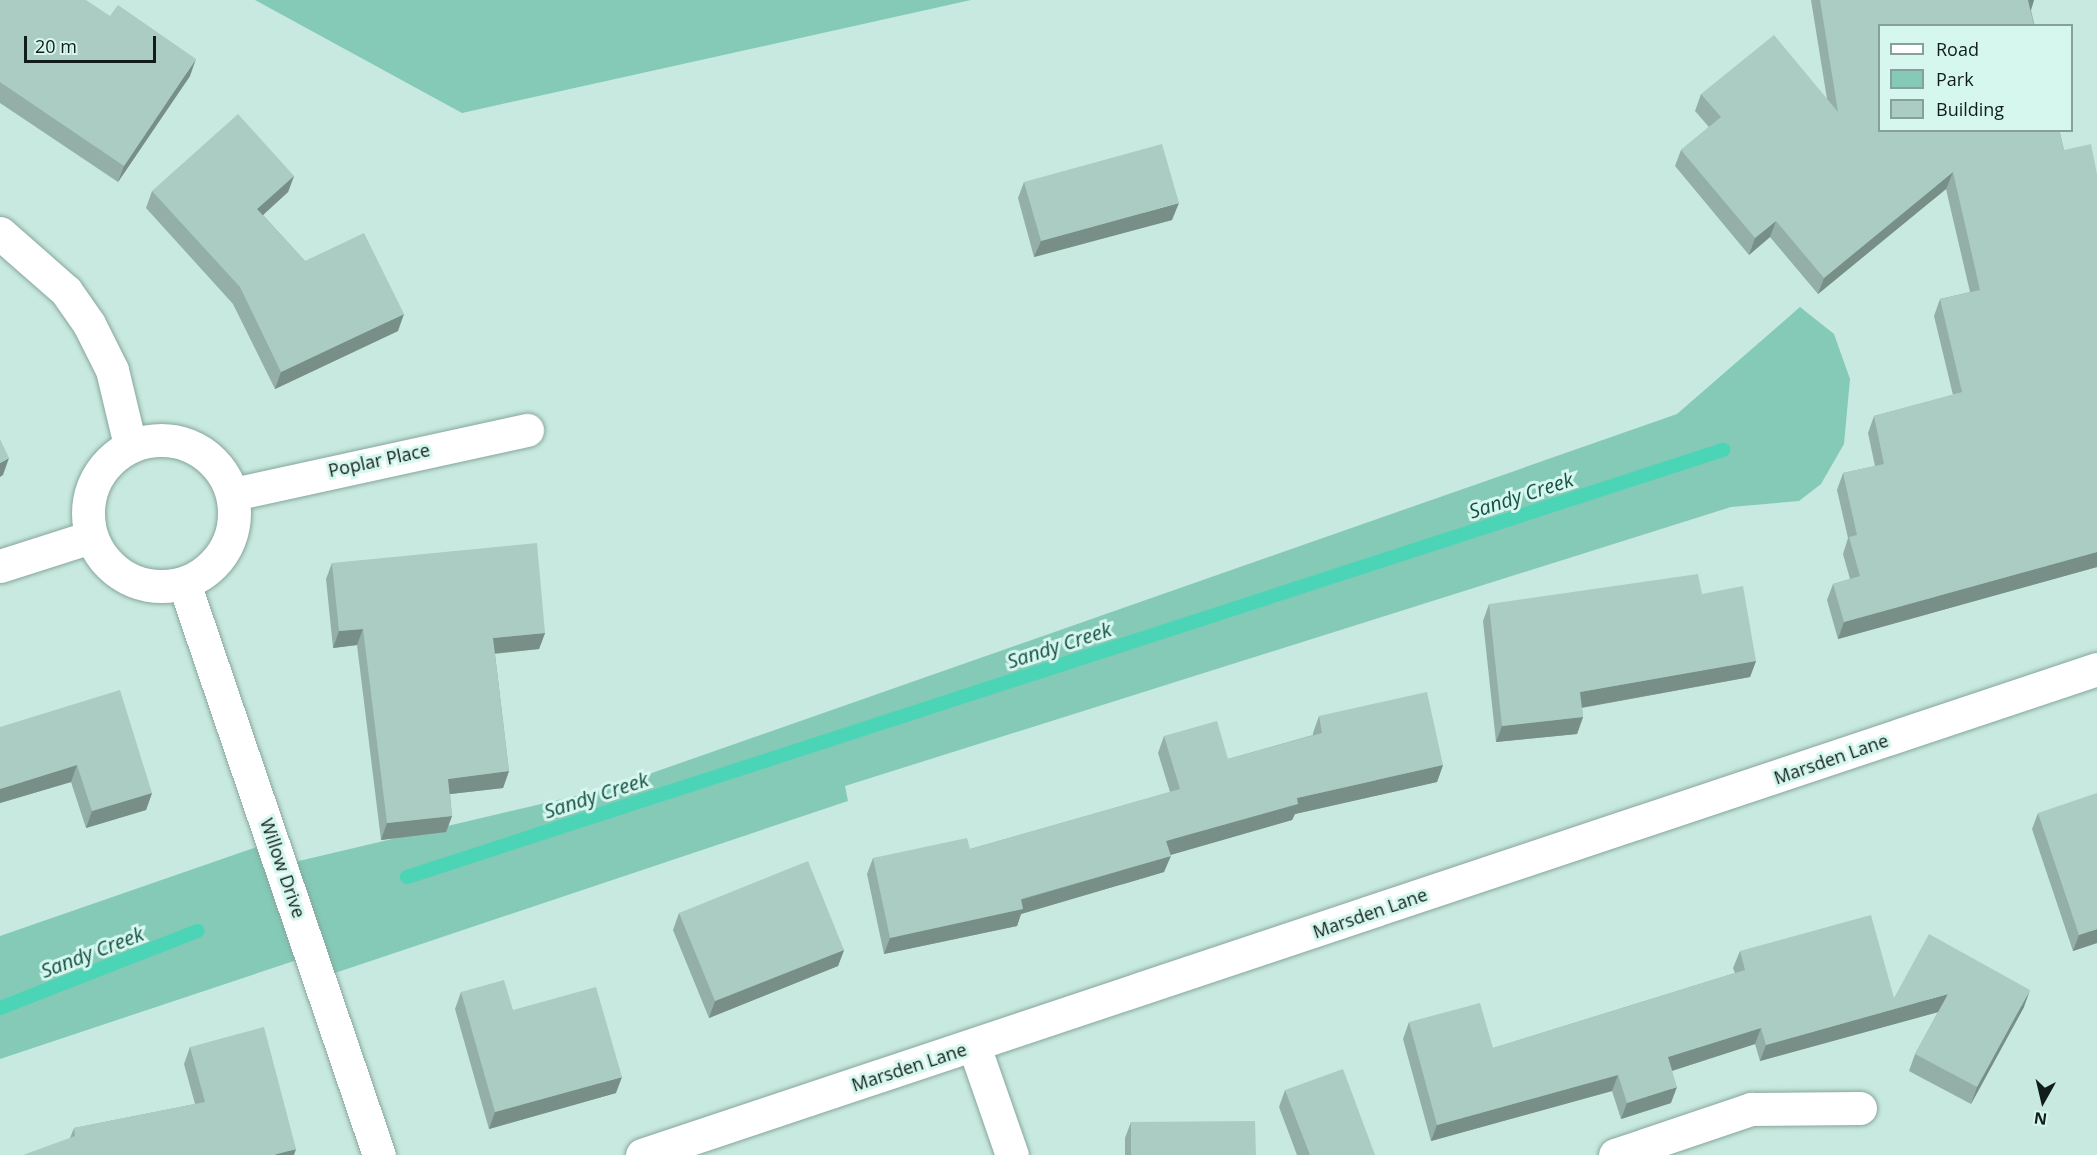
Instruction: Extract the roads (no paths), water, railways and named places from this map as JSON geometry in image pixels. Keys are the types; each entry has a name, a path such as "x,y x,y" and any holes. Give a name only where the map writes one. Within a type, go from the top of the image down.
{"street":[{"path":"0,233 66,291 88,324 112,370 130,445"},
{"name":"Poplar Place","path":"233,494 527,430"},
{"path":"162,439 193,446 218,466 233,494 234,522 226,548 208,569 184,583 155,586 128,578 105,561 92,537 87,510 93,484 108,461 130,445 162,439"},
{"path":"0,566 92,537"},
{"name":"Willow Drive","path":"184,583 379,1155"},
{"name":"Marsden Lane","path":"642,1155 2097,669"},
{"path":"974,1046 1012,1155"},
{"path":"1615,1155 1751,1109 1860,1108"}],"waterway":[{"name":"Sandy Creek","path":"407,877 1723,450"},
{"name":"Sandy Creek","path":"0,1008 198,931"}]}
